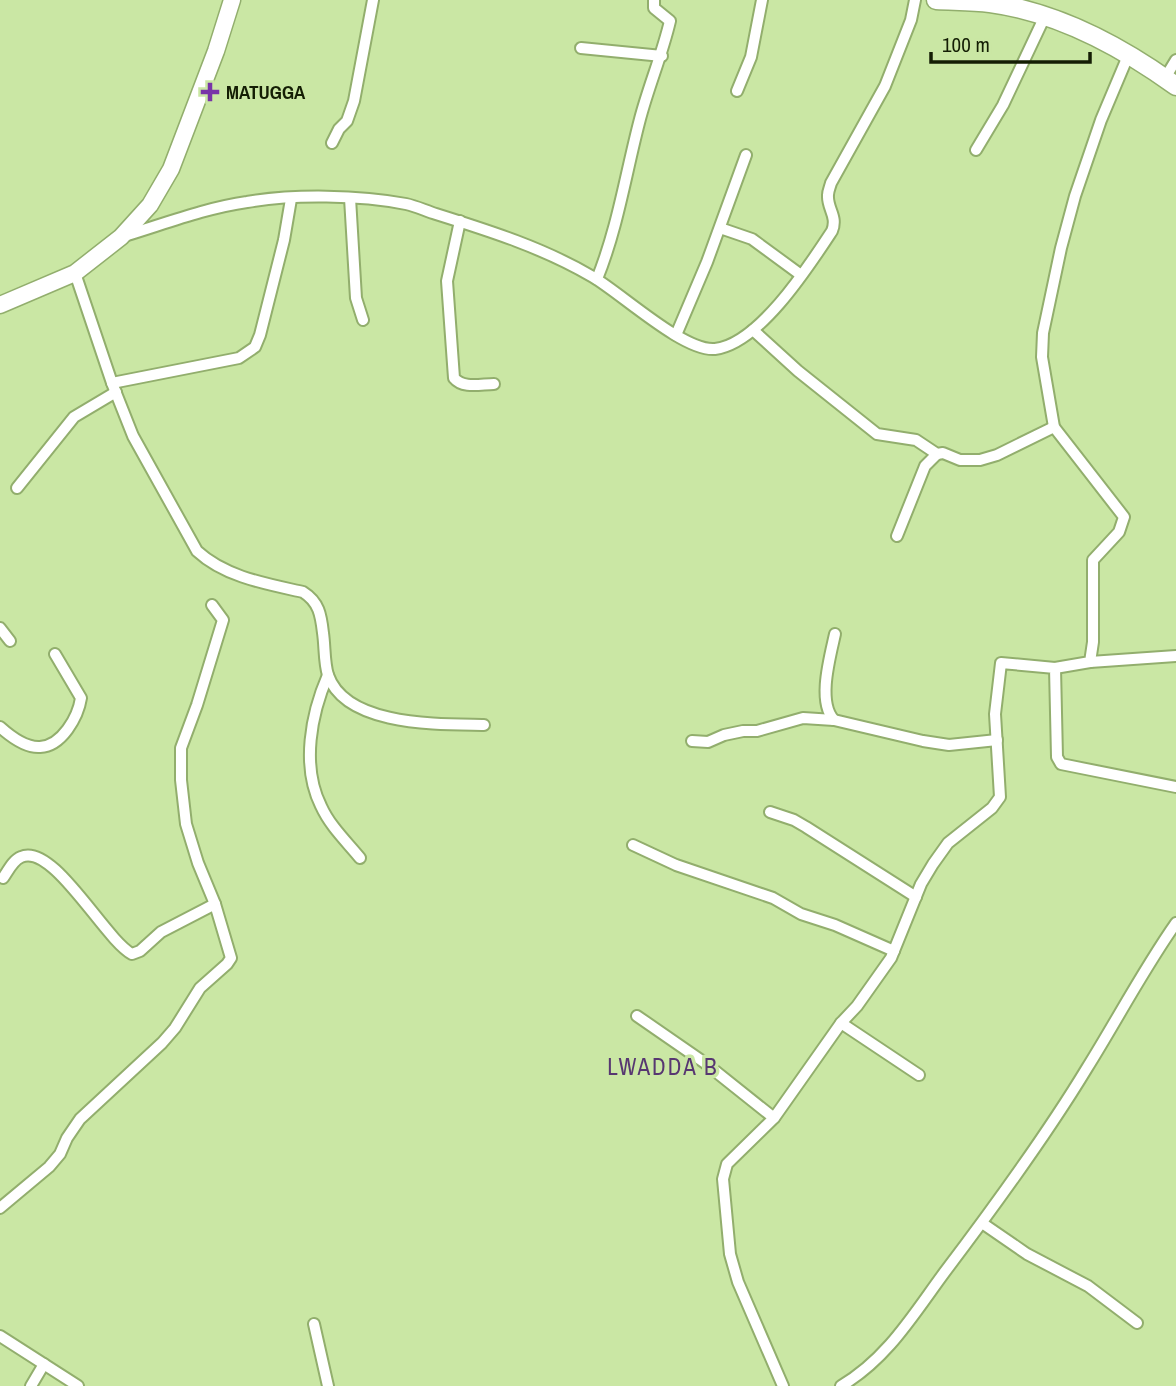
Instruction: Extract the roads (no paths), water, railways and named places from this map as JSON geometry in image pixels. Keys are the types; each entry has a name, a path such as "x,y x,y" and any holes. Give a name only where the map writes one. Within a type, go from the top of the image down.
{"main road":[{"path":"936,0 991,3 1045,16 1094,36 1170,82"}],"street":[{"path":"0,305 75,273 121,237 150,205 172,169 232,0"},
{"path":"332,143 339,129 347,121 354,101 373,0"},
{"path":"597,279 613,232 642,112 662,56 670,21 654,8 654,0"},
{"path":"737,91 751,57 762,0"},
{"path":"121,237 247,202 350,198 409,204 545,251 597,279 676,335 698,347 726,347 753,330 801,275 835,223 828,195 831,183 885,86 911,20 915,0"},
{"path":"976,150 1003,105 1045,16"},
{"path":"580,48 662,56"},
{"path":"1090,662 1093,642 1093,560 1119,531 1124,517 1054,427 1042,357 1043,333 1075,196 1101,120 1128,56"},
{"path":"1170,82 1176,60"},
{"path":"676,335 720,228 746,155"},
{"path":"350,198 356,298 363,320"},
{"path":"18,488 74,418 114,388 239,358 255,347 277,270 290,199"},
{"path":"460,221 447,281 454,377 458,382 467,385 494,384"},
{"path":"720,228 752,239 801,275"},
{"path":"75,273 133,436 197,551 209,563 225,570 303,592 312,598 321,613 328,675 338,692 353,703 380,715 421,724 484,725"},
{"path":"753,330 798,371 877,434 916,440 937,454"},
{"path":"897,536 925,466 937,454 943,453 960,460 980,460 997,455 1054,427"},
{"path":"0,1208 49,1167 60,1154 80,1119 162,1043 175,1028 200,988 232,958 186,824 181,780 181,748 223,620 212,605"},
{"path":"0,628 10,641"},
{"path":"834,720 827,713 825,704 828,668 835,634"},
{"path":"0,727 16,740 40,747 59,739 79,713 81,698 55,654"},
{"path":"783,1386 738,1282 730,1254 723,1179 727,1164 774,1118 841,1023 857,1006 894,951 916,897 933,864 948,843 992,808 1000,797 995,714 1001,663 1055,668 1090,662 1176,656"},
{"path":"1055,668 1057,757 1061,765 1176,788"},
{"path":"328,675 317,702 312,727 313,785 332,826 360,858"},
{"path":"692,741 708,742 724,735 757,731 803,718 834,720 949,745 997,740"},
{"path":"769,812 794,820 916,897"},
{"path":"633,845 676,865 773,898 801,914 835,925 894,951"},
{"path":"3,878 10,866 21,857 32,856 48,864 68,880 115,940 132,954 140,951 161,932 215,904"},
{"path":"841,1386 861,1374 882,1355 982,1223 1087,1069 1138,979 1176,923"},
{"path":"637,1016 705,1063 774,1118"},
{"path":"841,1023 919,1075"},
{"path":"982,1223 1027,1254 1087,1286 1137,1323"},
{"path":"314,1324 328,1386"},
{"path":"0,1336 78,1386"},
{"path":"31,1386 44,1364"}],"place":[{"name":"MATUGGA","path":"210,92"}],"district":[{"name":"LWADDA B","path":"663,1067"}]}
